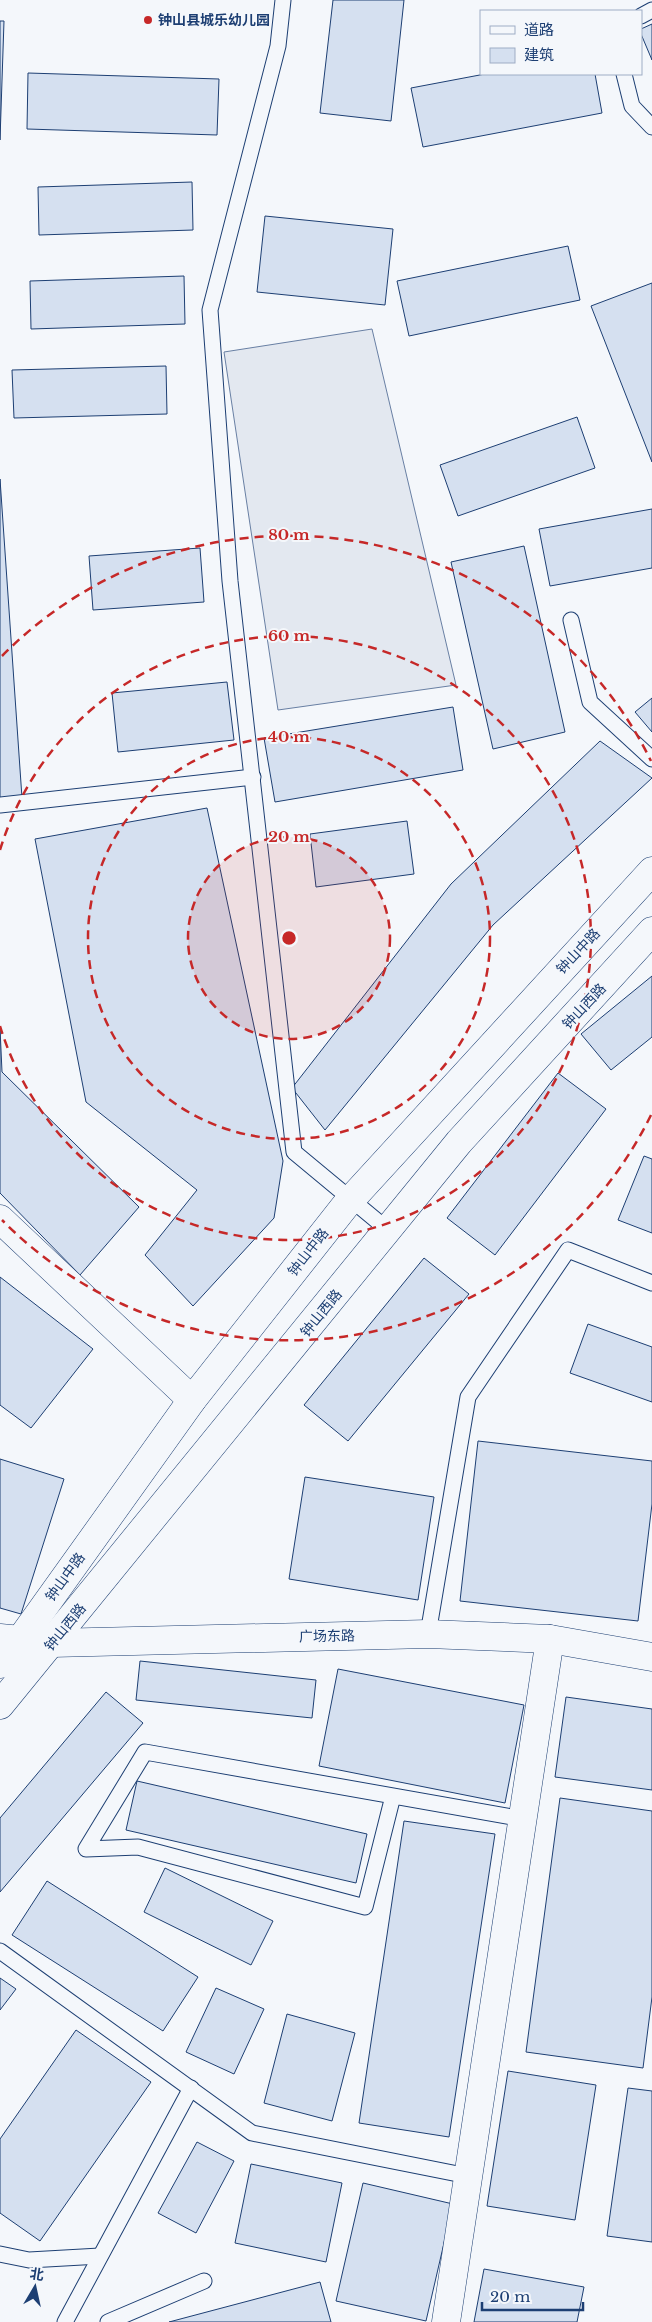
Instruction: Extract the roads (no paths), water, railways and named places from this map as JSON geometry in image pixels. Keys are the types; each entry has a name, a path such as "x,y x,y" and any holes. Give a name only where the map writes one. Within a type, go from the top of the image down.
{"main road":[{"name":"钟山中路","path":"0,1664 11,1638 192,1400 350,1200 652,871"},
{"name":"钟山西路","path":"0,1705 459,1142 652,931"},
{"path":"0,1220 192,1400"},
{"name":"广场东路","path":"11,1638 52,1642 428,1634 550,1639 652,1657"},
{"path":"446,2322 550,1639"}],"lane":[{"path":"283,0 278,46 210,310 230,581 294,1152 388,1230"},
{"path":"624,75 632,106 652,127"},
{"path":"571,620 590,702 652,759"},
{"path":"0,805 252,777"},
{"path":"428,1634 468,1397 568,1250 652,1283"},
{"path":"393,1796 366,1907 138,1847 86,1849 145,1752 523,1819"},
{"path":"0,1952 252,2132 468,2176"},
{"path":"65,2322 190,2088"},
{"path":"0,2254 29,2260 100,2256"},
{"path":"108,2322 204,2281"}],"place":[{"name":"钟山县城乐幼儿园","path":"148,20"}]}
